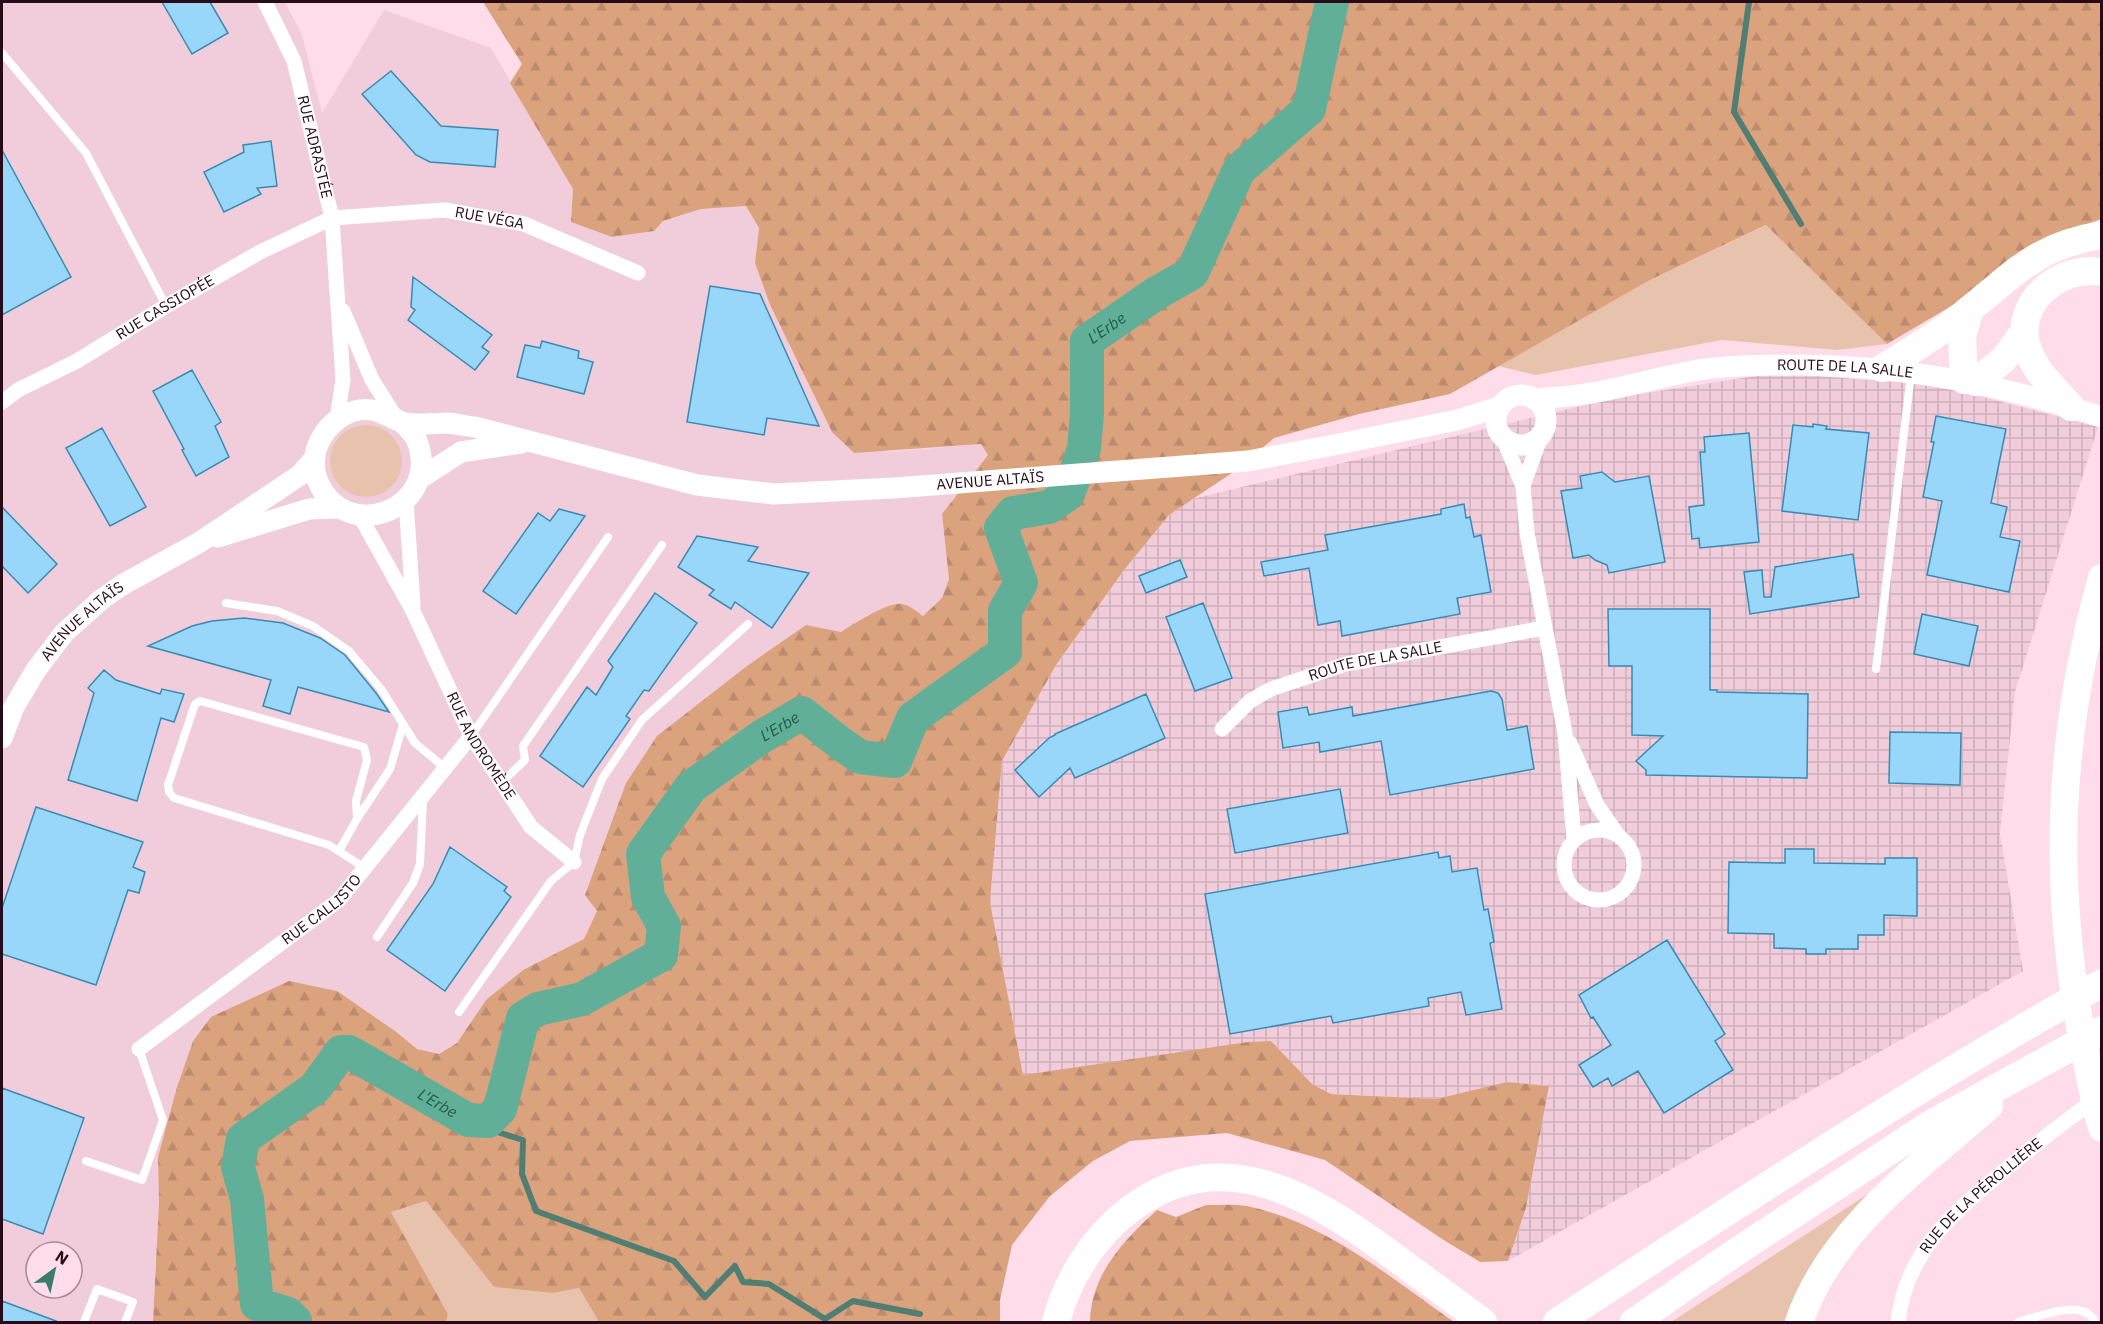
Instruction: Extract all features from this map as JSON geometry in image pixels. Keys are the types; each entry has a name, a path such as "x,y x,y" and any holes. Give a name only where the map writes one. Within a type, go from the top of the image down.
{"highway":[{"path":"1882,368 1926,341 1970,309 2031,259 2054,247 2081,238 2102,235"},
{"path":"2071,407 2041,374 2032,360 2024,332 2027,315 2043,290 2052,282 2079,271 2102,272"},
{"path":"1970,309 1962,336 1970,381 2004,359 2024,332"},
{"path":"2102,578 2082,657 2066,764 2063,843 2074,931 2083,964 2102,1064"},
{"path":"2101,1114 2076,1008 2074,931 2078,795 2090,687 2102,630"},
{"path":"1557,1323 1770,1184 2033,1022 2102,983"},
{"path":"1634,1323 1929,1125 2102,1030"},
{"path":"1799,1323 1823,1273 1844,1242 1864,1219 1892,1191 2032,1068"},
{"path":"1056,1323 1068,1287 1092,1249 1118,1219 1157,1192 1198,1180 1226,1178 1253,1181 1293,1193 1336,1217 1475,1316"},
{"path":"1074,1323 1078,1287 1092,1249"}],"street":[{"name":"RUE ADRASTÉE","path":"265,2 294,61 332,218 343,380 337,419"},
{"name":"RUE VÉGA","path":"332,218 446,210 524,224 638,273"},
{"name":"RUE CASSIOPÉE","path":"2,402 18,390 77,361 260,252 332,218"},
{"name":"RUE ADRASTÉE","path":"338,300 372,380 400,421"},
{"name":"ROUTE DE LA SALLE","path":"1534,399 1584,394 1707,369 1774,364 1834,365 1911,371 1970,381 2102,417"},
{"name":"ROUTE DE LA SALLE","path":"1544,430 1584,394"},
{"path":"1523,486 1544,430 1545,414 1541,405 1534,399 1525,395 1515,395 1506,399 1499,407 1496,417 1497,428 1523,486 1527,533 1565,733 1574,840"},
{"name":"AVENUE ALTAÏS","path":"400,421 475,427 697,485 774,494 894,488 1248,460 1457,420 1499,407"},
{"path":"360,410 384,412 400,421 416,439 421,459 419,479 406,500 385,514 360,516 339,508 325,494 316,477 315,458 321,436 337,419 360,410"},
{"name":"AVENUE ALTAÏS","path":"1457,420 1501,435"},
{"path":"1501,435 1512,444 1522,446 1533,443 1544,430"},
{"name":"AVENUE ALTAÏS","path":"419,479 460,452 527,442"},
{"name":"AVENUE ALTAÏS","path":"2,738 14,707 36,670 64,633 102,599 122,585 200,542 300,475 315,458"},
{"name":"RUE ANDROMÈDE","path":"406,500 413,611"},
{"name":"AVENUE ALTAÏS","path":"200,542 309,508 339,508"},
{"name":"RUE ANDROMÈDE","path":"360,516 413,611 471,736 531,827 574,862"},
{"name":"ROUTE DE LA SALLE","path":"1222,729 1250,701 1271,689 1346,664 1544,628"},
{"path":"1565,733 1598,805 1633,855 1633,872 1628,884 1620,893 1600,900 1580,894 1567,878 1564,870 1564,858 1569,846 1585,832 1597,830 1618,835"},
{"name":"RUE CALLISTO","path":"139,1049 339,900 471,736"},
{"name":"RUE DE LA PÉROLLIÈRE","path":"1898,1323 1904,1290 1910,1273 1923,1250 1942,1226 2059,1125 2101,1114"}],"lane":[{"path":"2,53 86,153 166,306"},
{"path":"1876,669 1911,371"},
{"path":"471,736 608,537"},
{"path":"502,782 525,760 523,746 662,545"},
{"path":"226,603 277,611 313,626 349,651 381,689 415,742 445,768"},
{"path":"459,1012 551,882 574,862 580,836 602,779 642,720 748,624"},
{"path":"357,819 356,801 367,760 364,747 200,701 195,704 168,785 174,798 329,845 365,868"},
{"path":"339,851 390,768 403,725"},
{"path":"377,937 413,883 420,864 424,794"},
{"path":"86,1161 142,1180 163,1120 139,1049"},
{"path":"84,1323 97,1289 133,1302 126,1323"},
{"path":"2018,1323 2075,1309 2085,1311 2092,1316 2095,1323"}],"shaded area":[{"path":"2,2 285,2 302,35 322,113 384,10 491,48 573,189 571,222 613,237 654,231 663,221 701,209 746,206 759,228 755,263 770,306 832,432 887,452 981,444 988,455 942,514 949,579 942,598 923,617 910,607 867,615 841,632 806,625 597,911 584,939 523,970 486,1000 457,1043 439,1054 416,1049 395,1031 211,1018 193,1041 177,1087 159,1157 153,1322 2,1322"},
{"path":"1767,225 1887,344 1837,350 1722,340 1536,375 1498,366 1650,280"},
{"path":"1775,373 1937,385 2098,427 2015,692 2000,833 2023,971 1508,1261 1526,1208 1549,1086 1507,1082 1436,1099 1331,1094 1312,1084 1271,1041 1023,1076 990,902 1002,761 1056,665 1124,570 1169,515 1192,499 1614,398"},
{"path":"366,425 380,428 392,435 399,447 402,461 399,475 392,487 380,494 366,497 352,494 340,487 333,475 330,461 333,447 340,435 352,428"},
{"path":"1891,1179 1789,1322 1671,1322"},
{"path":"426,1201 494,1287 553,1293 579,1288 599,1322 446,1322 448,1314 391,1212"}],"green space":[{"path":"483,2 2101,2 2101,219 2056,235 2010,258 1953,305 1887,344 1766,225 1650,280 1450,394 1359,414 1274,438 1238,469 1169,515 1124,570 1056,665 1002,761 990,902 1023,1075 1248,1042 1271,1041 1312,1084 1331,1094 1436,1099 1507,1082 1549,1086 1526,1208 1508,1261 1480,1262 1325,1160 1227,1133 1130,1141 1093,1161 1050,1196 1012,1245 1000,1300 1000,1322 599,1322 579,1288 553,1293 494,1287 426,1201 391,1212 448,1314 446,1322 153,1322 159,1202 158,1157 177,1087 193,1041 211,1017 289,981 337,991 417,1049 439,1054 457,1043 486,1000 523,970 584,939 597,911 585,895 626,783 657,736 747,666 806,625 841,632 871,614 896,604 908,606 923,616 942,598 949,579 942,514 988,455 981,444 854,453 832,432 770,305 755,263 759,228 746,206 701,209 663,221 654,231 612,237 571,222 573,189 510,83 522,64"},
{"path":"1206,1205 1247,1206 1304,1225 1330,1238 1381,1270 1454,1322 1090,1322 1096,1288 1103,1273 1111,1259 1133,1233 1157,1210 1176,1217"}],"building":[{"path":"162,2 210,2 228,33 192,54"},
{"path":"391,71 441,126 498,130 495,167 430,162 416,155 362,94"},
{"path":"271,141 277,186 257,188 261,194 224,212 204,172 244,152 243,145"},
{"path":"2,150 71,277 2,315"},
{"path":"413,277 492,335 482,347 489,352 475,370 408,320 415,310 411,307"},
{"path":"710,286 760,294 819,426 767,418 764,435 687,422"},
{"path":"542,341 579,351 578,358 593,362 584,394 517,377 525,345 540,348"},
{"path":"192,370 221,422 215,426 229,457 196,476 153,391"},
{"path":"1936,416 2006,429 1991,503 2007,507 2000,537 2020,541 2009,592 1927,575 1942,501 1923,497 1934,442 1931,442"},
{"path":"1813,424 1827,426 1826,429 1869,433 1858,520 1782,511 1793,425 1813,427"},
{"path":"102,428 146,507 110,526 66,448"},
{"path":"1749,433 1759,542 1700,548 1699,538 1692,539 1689,507 1704,505 1700,452 1705,452 1704,437"},
{"path":"1602,472 1615,482 1649,476 1665,562 1609,573 1607,565 1589,555 1573,558 1561,491 1582,488 1580,476"},
{"path":"1464,504 1466,518 1470,517 1474,537 1481,535 1491,592 1457,598 1460,614 1342,636 1340,621 1318,625 1309,568 1264,576 1261,562 1328,550 1325,535 1441,514 1441,509"},
{"path":"2,507 57,564 28,593 2,566"},
{"path":"559,509 585,516 516,614 483,591 538,513 550,521"},
{"path":"697,536 758,547 748,561 809,573 772,628 735,602 731,609 709,595 714,590 678,567"},
{"path":"1853,554 1859,597 1750,614 1744,572 1762,570 1764,597 1771,597 1775,567"},
{"path":"1180,560 1187,577 1146,593 1139,576"},
{"path":"655,593 697,623 649,691 644,690 626,716 630,719 583,787 540,756 587,687 596,695 613,667 608,661"},
{"path":"1203,603 1232,678 1195,691 1166,617"},
{"path":"1608,609 1710,609 1710,690 1808,694 1807,778 1646,775 1646,770 1636,761 1663,736 1632,735 1632,666 1609,666"},
{"path":"1922,614 1978,626 1969,666 1914,654"},
{"path":"244,618 283,623 320,638 345,655 389,712 298,687 290,714 263,706 271,680 148,646 192,626 212,621"},
{"path":"104,670 116,680 160,694 162,689 184,694 174,722 161,718 137,801 68,780 94,693 88,688"},
{"path":"1491,691 1498,693 1502,699 1507,730 1527,726 1534,769 1390,795 1381,741 1320,752 1319,742 1283,748 1278,712 1307,707 1309,715 1352,707 1353,716"},
{"path":"1146,694 1165,738 1075,778 1070,768 1039,797 1015,770 1055,734"},
{"path":"1890,732 1961,733 1960,785 1889,783"},
{"path":"1340,789 1348,833 1235,853 1227,809"},
{"path":"36,807 143,842 133,867 145,872 139,893 128,890 96,985 2,954 2,908"},
{"path":"450,847 507,887 504,891 511,897 445,991 387,950 433,884"},
{"path":"1785,849 1814,849 1814,863 1885,864 1885,858 1917,858 1917,916 1884,915 1884,935 1858,935 1858,949 1826,949 1826,954 1806,954 1806,949 1774,948 1774,934 1728,933 1729,862 1785,863"},
{"path":"1438,852 1439,858 1450,856 1452,872 1477,868 1484,910 1488,909 1494,942 1490,943 1502,1009 1466,1015 1461,992 1428,998 1429,1006 1333,1023 1331,1016 1230,1034 1205,894"},
{"path":"1667,940 1725,1034 1715,1041 1733,1070 1664,1113 1638,1071 1612,1086 1608,1078 1593,1087 1579,1065 1611,1045 1593,1017 1591,1018 1579,995"},
{"path":"2,1088 84,1118 43,1234 2,1219"},
{"path":"2,1301 56,1321 55,1323 2,1323"}],"waterway":[{"name":"L'Erbe","path":"294,1322 288,1314 257,1304 247,1199 238,1167 243,1139 315,1088 341,1052 349,1052 468,1120 488,1121 500,1109 523,1018 538,1009 582,999 661,955 664,926 648,897 643,854 691,787 761,737 802,713 860,757 895,761 913,718 1005,652 1005,611 1021,583 1001,528 1013,513 1049,507 1068,494 1084,449 1087,413 1087,341 1155,294 1192,273 1239,170 1309,109 1332,2"},
{"path":"1749,2 1734,112 1801,224"},
{"path":"488,1121 494,1131 523,1140 522,1174 536,1211 674,1261 705,1297 735,1266 743,1282 769,1284 825,1319 853,1301 920,1314"}]}
